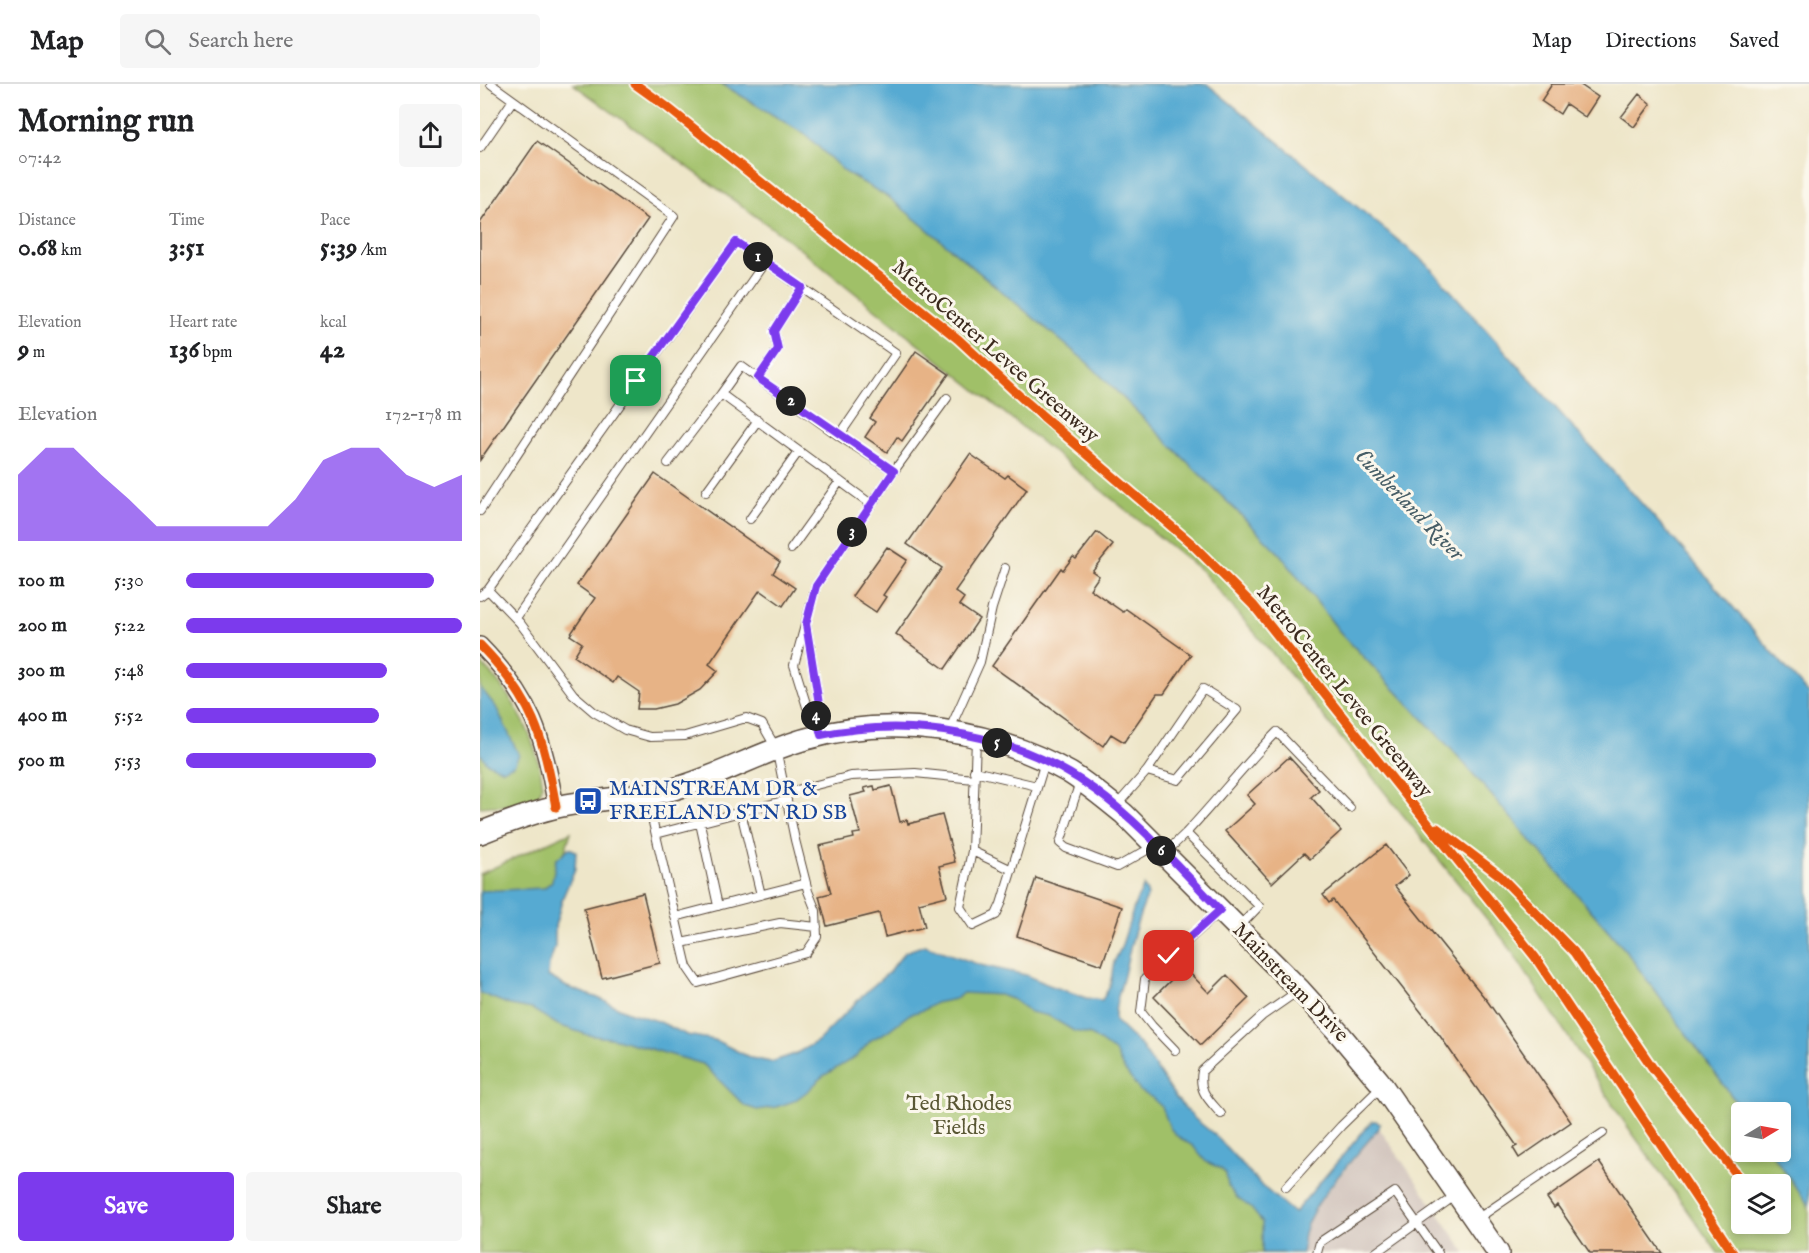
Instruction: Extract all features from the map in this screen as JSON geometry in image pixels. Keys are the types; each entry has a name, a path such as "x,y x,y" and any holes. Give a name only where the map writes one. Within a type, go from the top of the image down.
{"street":[{"path":"480,645 510,680 532,715 548,762 556,807"},
{"name":"Mainstream Drive","path":"480,833 556,807 646,794 694,783 776,748 821,735 877,728 929,729 976,737 1045,760 1080,781 1115,807 1300,990 1382,1086 1498,1253"}],"lane":[{"path":"480,511 674,216 491,84"},
{"path":"480,148 513,100"},
{"path":"480,596 488,590 736,242 896,353 839,436"},
{"path":"516,618 765,262"},
{"path":"758,378 778,349 774,331 802,287"},
{"path":"669,463 741,366 839,436 894,471"},
{"path":"721,394 871,504"},
{"path":"815,710 807,707 794,664 816,586 947,398"},
{"path":"706,492 758,420"},
{"path":"750,519 799,451"},
{"path":"791,549 840,481"},
{"path":"948,732 980,662 992,608 1005,568"},
{"path":"488,590 516,618 573,694 594,712 625,730 650,737 685,736 746,718 762,724 776,748 806,883 816,911 817,938 806,953 698,983 687,967 646,794"},
{"path":"806,624 819,704 815,710 821,735"},
{"path":"1115,807 1147,771 1203,689 1236,710 1178,780 1147,771"},
{"path":"1080,781 1060,843 1066,848 1117,867 1160,850 1186,833 1277,732 1350,808"},
{"path":"976,737 972,851 960,907 973,926 996,915 1045,760"},
{"path":"656,834 741,812 851,776 915,773 974,775 1037,786"},
{"path":"741,812 761,895"},
{"path":"700,823 718,906"},
{"path":"1186,833 1258,906 1238,928"},
{"path":"972,851 1012,870"},
{"path":"675,917 806,883"},
{"path":"1175,1050 1142,1012 1145,979 1220,910"},
{"path":"681,943 780,923 817,927"},
{"path":"1221,1114 1207,1098 1200,1084 1202,1071 1262,1016 1300,990"},
{"path":"1286,1187 1341,1126 1382,1086"},
{"path":"1475,1220 1603,1133"},
{"path":"1317,1253 1320,1242 1395,1192 1438,1253"},
{"path":"1375,1253 1458,1195"}],"shaded area":[{"path":"1379,1128 1466,1253 1302,1253 1303,1233 1310,1216"}],"green space":[{"path":"573,84 722,84 806,135 845,172 890,198 1089,364 1280,554 1340,632 1456,754 1626,951 1736,1102 1731,1102 1731,1162 1778,1162 1786,1174 1731,1174 1731,1234 1791,1234 1791,1180 1809,1206 1809,1253 1718,1253 1625,1123 1507,944 1283,666 1202,571 790,241"},
{"path":"480,662 517,709 535,749 542,784 538,795 526,802 480,807"},
{"name":"Ted Rhodes Fields","path":"571,832 527,974 762,1077 835,1044 923,964 1081,1008 1284,1234 1285,1253 480,1253 480,874"}],"water":[{"name":"Cumberland River","path":"722,84 1207,84 1426,263 1809,694 1809,1206 1791,1180 1791,1174 1786,1174 1778,1162 1791,1162 1791,1102 1736,1102 1626,951 1456,754 1340,632 1280,554 1089,364 890,198 845,172 806,135"},
{"path":"480,687 496,707 519,755 514,765 503,770 487,763 480,753"},
{"path":"569,848 576,851 575,869 563,897 555,926 555,947 548,976 567,987 628,1012 658,1021 687,1035 715,1040 751,1058 771,1062 795,1054 818,1041 889,972 905,952 925,945 980,965 1026,975 1086,998 1102,1000 1110,986 1114,962 1121,948 1136,901 1144,886 1148,895 1131,945 1116,1004 1115,1021 1142,1047 1176,1098 1195,1119 1215,1135 1261,1185 1294,1213 1372,1121 1380,1124 1379,1128 1318,1204 1304,1233 1302,1253 1262,1253 1262,1222 1251,1208 1236,1197 1228,1186 1226,1174 1220,1168 1206,1162 1193,1146 1178,1137 1170,1128 1162,1107 1140,1091 1123,1068 1115,1052 1091,1035 1074,1031 1049,1016 1030,1012 1014,1000 1000,995 963,993 955,999 935,1003 924,1010 910,1014 871,1040 857,1056 823,1076 794,1101 757,1110 745,1106 703,1064 616,1039 588,1035 558,1025 532,1009 510,1005 480,993 480,891 544,888 552,881 556,860"}],"building":[{"path":"1552,84 1579,84 1598,97 1585,117 1566,104 1560,114 1541,101"},
{"path":"1639,94 1651,104 1634,127 1621,117"},
{"path":"537,141 648,219 480,460 480,223"},
{"path":"916,351 949,374 902,441 897,437 887,452 865,437 875,422 870,418"},
{"path":"970,454 1005,478 1008,475 1027,489 955,591 964,598 959,605 979,619 945,669 896,634 942,568 907,544"},
{"path":"655,474 780,562 773,573 795,588 783,606 760,590 709,664 718,671 700,690 675,704 654,709 637,709 639,692 617,677 613,683 574,656 582,643 570,635 595,598 577,585"},
{"path":"1097,532 1113,545 1092,571 1099,576 1090,589 1123,612 1126,609 1191,655 1164,694 1157,694 1124,742 1111,734 1103,746 992,666 1061,568 1063,570 1073,557 1076,559"},
{"path":"887,547 907,560 883,595 886,597 876,612 852,596"},
{"path":"1289,757 1319,790 1311,797 1341,831 1310,859 1304,853 1272,883 1225,831 1255,804 1247,795"},
{"path":"874,786 875,790 891,786 900,822 907,820 908,824 942,815 955,862 939,866 947,896 919,903 925,927 885,937 879,913 827,926 819,896 831,893 819,846 854,838 853,834 860,833 850,796 866,792 864,788"},
{"path":"1386,845 1409,875 1395,886 1488,1002 1571,1122 1519,1158 1513,1148 1517,1146 1440,1036 1333,900 1329,903 1323,895"},
{"path":"1036,878 1122,907 1102,965 1017,936"},
{"path":"643,893 660,963 602,978 584,908"},
{"path":"1184,967 1209,993 1227,975 1249,998 1201,1045 1154,997"},
{"path":"1599,1162 1662,1253 1590,1253 1557,1205 1554,1208 1547,1198"}],"cycle path":[{"name":"MetroCenter Levee Greenway","path":"635,84 958,339 1024,400 1192,544 1254,606 1535,957 1733,1253"},
{"path":"480,645 512,683 533,719 546,759 556,807"},
{"path":"1437,828 1499,875 1574,952 1652,1067 1736,1174"}],"place":[{"name":"MAINSTREAM DR & FREELAND STN RD SB","path":"588,801"}],"route":[{"path":"636,381 736,242 802,287 774,331 778,349 758,378 839,436 894,471 816,586 806,624 819,704 815,710 821,735 867,729 929,729 988,740 1045,760 1071,774 1096,790 1124,814 1220,910 1169,956"}]}
